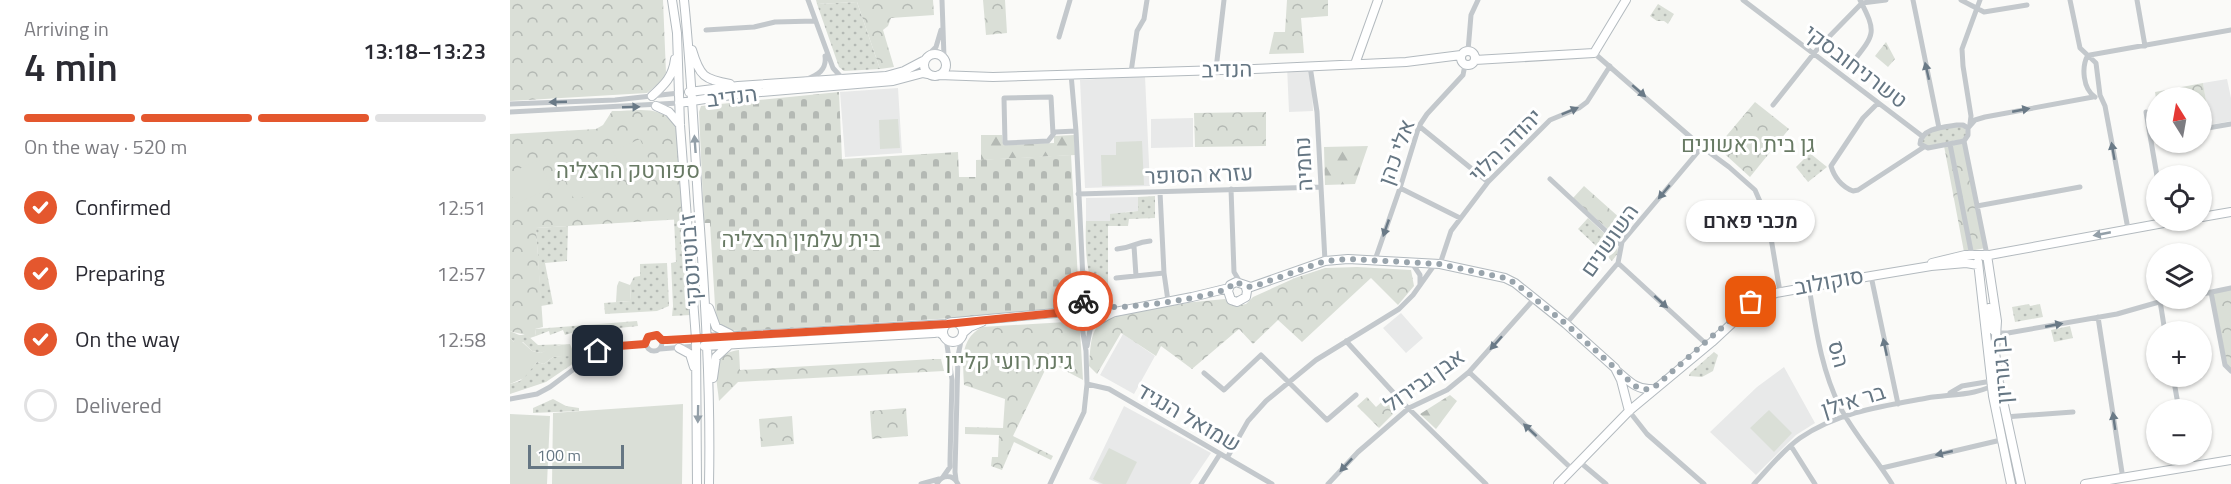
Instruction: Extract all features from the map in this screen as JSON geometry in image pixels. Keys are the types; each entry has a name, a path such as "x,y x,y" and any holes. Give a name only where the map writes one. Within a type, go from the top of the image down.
{"street":[{"name":"ז'בוטינסקי","path":"672,0 677,33 680,124 696,342 697,484"},
{"name":"ז'בוטינסקי","path":"684,0 705,291 710,412 708,484"},
{"path":"808,0 824,48 835,73 842,78"},
{"path":"942,0 945,61 944,71 939,75 928,74 923,67 926,58 936,46 943,23"},
{"path":"1059,37 1070,0"},
{"path":"1131,72 1137,31 1144,19 1148,0"},
{"path":"1216,69 1224,0"},
{"path":"1355,64 1378,0"},
{"path":"1468,51 1474,54 1475,60 1472,65 1466,65 1461,61 1461,56 1468,51 1471,15 1478,0"},
{"path":"1594,53 1626,0"},
{"name":"טשרניחובסקי","path":"1743,0 1922,136"},
{"path":"1773,105 1813,54 1861,2 1886,0"},
{"path":"1913,0 1939,128"},
{"path":"1961,0 1984,12 2027,5"},
{"path":"1878,103 1863,118 1831,166 1842,185 1853,191 1924,147 1964,141 1968,135 1971,117 1962,49 1980,0"},
{"path":"2070,0 2079,48 2094,59 2097,68 2100,94 2105,106 2128,229"},
{"path":"2137,0 2145,46"},
{"path":"1852,63 1872,34 1871,24 1861,2"},
{"path":"706,30 754,27 775,22 815,21"},
{"path":"2088,55 2231,30"},
{"path":"651,96 669,81 673,71 677,33"},
{"path":"687,33 700,73 711,81 738,86"},
{"path":"802,80 813,77 823,69 826,62 824,48"},
{"path":"2097,68 2102,58 2109,52"},
{"path":"1475,60 1594,53 1755,190 1768,220 1780,291"},
{"path":"926,58 938,54 945,61"},
{"path":"2088,55 2084,70 2087,90 2093,97"},
{"name":"הנדיב","path":"939,75 993,77 1310,66 1406,62 1461,56"},
{"name":"הנדיב","path":"680,93 802,80 897,74 926,58"},
{"name":"הנדיב","path":"945,61 956,71 978,72 993,77"},
{"name":"אלי כהן","path":"1375,260 1419,126 1463,75 1466,65"},
{"name":"נחמיה","path":"1310,66 1317,111 1325,261"},
{"name":"יהודה הלוי","path":"1227,458 1248,421 1289,381 1346,341 1399,309 1438,264 1451,231 1488,182 1550,120 1579,108 1587,102 1610,66"},
{"name":"הנדיב","path":"679,103 771,91 893,81 923,73 928,74"},
{"path":"1050,484 1084,412 1087,384 1086,351 1081,320 1077,311 1083,294 1076,131 1071,74"},
{"path":"510,104 615,100 680,93"},
{"path":"1924,147 1920,144 1922,136 1929,131 1963,124 1969,126 1985,117 2096,98 2100,94"},
{"path":"1053,134 1051,97 1004,98 1005,143 1048,141 1053,134 1059,131 1076,131"},
{"path":"510,112 679,103"},
{"path":"656,106 669,112 680,124"},
{"path":"2212,127 2231,124"},
{"path":"1419,126 1488,182"},
{"path":"1964,141 1977,206 1980,258"},
{"path":"1950,144 1971,251"},
{"name":"השושנים","path":"1566,324 1618,263 1622,242 1702,147"},
{"path":"1550,179 1622,242"},
{"name":"עזרא הסופר","path":"1078,194 1321,187"},
{"path":"1977,206 2080,187"},
{"path":"1400,188 1460,218"},
{"path":"1231,189 1234,272 1238,281 1243,284 1251,287 1325,261 1375,260 1438,264 1505,278 1515,283 1566,324 1635,386 1643,390 1651,389"},
{"path":"1160,192 1164,273 1168,301"},
{"path":"2212,215 2231,212"},
{"name":"סוקולוב","path":"1780,291 1966,263 1980,258 2146,226"},
{"path":"1117,249 1129,249 1139,242 1150,241"},
{"path":"1134,246 1136,276"},
{"path":"1080,248 1089,291 1102,311 1090,330 1086,351"},
{"name":"סוקולוב","path":"1628,409 1708,342 1743,307 1760,297 1780,291 1965,255 1980,258"},
{"name":"בן גוריון","path":"1980,258 2001,440 2011,484"},
{"name":"בן גוריון","path":"1980,258 1997,321 1995,384 2021,484"},
{"path":"1412,263 1420,275 1420,286"},
{"path":"1618,263 1708,342"},
{"path":"1116,278 1164,273"},
{"path":"1871,276 1898,404"},
{"path":"1192,297 1229,297 1237,302 1277,278"},
{"path":"707,342 752,336 951,323 1056,313 1088,299 1112,307 1139,306 1229,288 1233,283 1243,284"},
{"path":"1243,284 1247,291 1246,297"},
{"name":"הס","path":"1809,287 1821,357 1832,391 1845,415 1892,484"},
{"path":"1229,288 1229,297"},
{"path":"2212,292 2231,288"},
{"path":"705,291 711,318 716,327 724,333 752,336"},
{"path":"1982,291 1986,295 1992,329 1996,333 2008,333 2098,317 2146,305"},
{"path":"2212,297 2225,365 2231,371"},
{"name":"אבן גבירול","path":"1328,484 1358,452 1409,408 1447,390 1469,372 1534,299"},
{"path":"645,344 648,337 652,335 657,335 662,340 730,344 939,332 955,341 970,327 981,322 1071,315 1088,324 1139,306"},
{"path":"2098,317 2120,479"},
{"path":"940,480 950,467 952,380 943,329 951,323 960,325 962,335 958,356 955,472 958,483"},
{"path":"660,349 662,340"},
{"path":"1346,341 1409,408 1486,484"},
{"path":"645,344 650,351 655,352 660,349 679,348 696,342"},
{"name":"סוקולוב","path":"1558,484 1581,463 1628,409 1708,342"},
{"path":"510,399 519,399 544,390 598,351 619,346 645,344"},
{"path":"710,412 714,362 716,357 730,344"},
{"path":"679,348 690,354 697,377"},
{"path":"1204,373 1224,390 1261,355 1327,420 1356,394"},
{"path":"1615,368 1628,409 1647,434 1704,484"},
{"path":"1469,372 1573,470"},
{"name":"שמואל הנגיד","path":"1087,384 1109,388 1272,484"},
{"name":"בר אילן","path":"1754,484 1791,446 1815,429 1845,415 1983,391 1995,384"},
{"path":"2005,417 2073,412"},
{"path":"1882,468 2001,440"},
{"path":"1791,446 1815,484"},
{"path":"1201,484 1220,454"},
{"path":"2085,484 2231,460"},
{"path":"1581,463 1606,484"},
{"path":"921,484 950,477 958,483"},
{"path":"2106,484 2120,479"}],"shaded area":[{"path":"1311,65 1313,111 1289,112 1287,66"},
{"path":"1145,76 1150,186 1085,188 1080,80"},
{"path":"2227,79 2231,98 2231,121 2212,125 2212,87 2204,87 2203,83"},
{"path":"898,88 902,153 845,157 840,92"},
{"path":"1193,118 1193,147 1151,148 1151,119"},
{"path":"1138,197 1138,211 1125,212 1110,221 1086,221 1086,198"},
{"path":"1401,313 1423,338 1406,353 1383,328"},
{"path":"1123,334 1155,356 1134,394 1100,375"},
{"path":"1784,367 1815,423 1796,435 1756,475 1710,432 1757,387"},
{"path":"1124,406 1211,453 1190,484 1100,484 1089,479"}],"green space":[{"path":"510,0 663,0 666,73 663,80 647,93 510,101"},
{"path":"816,0 933,0 934,15 891,18 888,26 883,30 894,67 880,69 857,2 817,4"},
{"path":"983,0 1005,0 1007,33 986,35"},
{"path":"1287,0 1328,0 1328,16 1301,18 1304,53 1269,54 1274,32 1285,32"},
{"path":"857,2 880,69 844,71 839,67 817,4"},
{"path":"1658,4 1674,14 1668,24 1650,16"},
{"path":"1886,42 1895,59 1888,67 1875,56"},
{"path":"2203,83 2204,87 2182,87"},
{"name":"בית עלמין הרצליה","path":"839,92 842,159 958,152 959,177 976,177 976,160 1071,155 1079,297 1074,304 1059,310 954,318 724,330 716,322 710,223 704,223 699,112 701,106"},
{"name":"גן בית ראשונים","path":"1755,102 1789,129 1750,177 1717,147"},
{"name":"ספורטק הרצליה","path":"648,110 663,114 677,126 684,219 536,228 543,327 535,329 536,336 530,338 510,331 510,134 596,129 603,125 612,111"},
{"path":"1266,112 1266,146 1195,147 1194,113"},
{"path":"898,119 900,148 880,149 879,120"},
{"path":"1965,125 1967,138 1924,147 1920,138 1926,132"},
{"path":"981,135 1002,135 1003,145 1054,143 1054,136 1074,135 1075,155 981,160"},
{"path":"640,139 656,176 629,187 613,151"},
{"path":"1142,141 1144,185 1102,186 1101,155 1116,155 1116,142"},
{"path":"1964,141 1986,248 1964,252 1944,146"},
{"path":"1368,146 1355,184 1325,185 1324,147"},
{"path":"1806,150 1827,167 1808,182 1796,167 1804,159"},
{"path":"598,156 611,184 575,201 562,172"},
{"path":"539,160 551,188 515,204 510,192 510,173"},
{"path":"1584,186 1630,227 1619,239 1573,198"},
{"path":"1155,196 1155,218 1129,219 1128,226 1108,226 1108,310 1104,309 1090,278 1086,221 1110,221 1110,214 1138,211 1138,197"},
{"path":"1588,218 1617,245 1618,253 1612,261 1578,229"},
{"path":"674,219 684,219 691,315 672,316 671,263 676,262"},
{"path":"568,226 567,261 545,263 553,304 541,306 536,228"},
{"path":"667,263 669,306 657,311 605,314 604,303 631,301 630,285 634,277 640,276 640,264"},
{"path":"1325,268 1411,270 1414,286 1398,305 1371,278 1302,342 1278,320 1253,344 1239,329 1192,369 1161,346 1156,356 1121,333 1097,374 1089,366 1092,336 1099,325 1111,316 1225,299 1235,306 1246,304 1253,297 1295,278"},
{"path":"619,281 630,285 631,301 616,302"},
{"path":"2231,288 2231,371 2228,369 2212,292"},
{"path":"2029,304 2030,306 2040,304 2043,317 2015,322 2012,307"},
{"path":"637,321 638,326 590,331 580,335 578,331 565,335 563,330 550,335 549,331 536,336 535,329"},
{"name":"גינת רועי קליין","path":"1072,323 1080,330 1083,380 1049,362 1013,436 1053,456 1051,460 1014,442 1002,470 991,466 992,457 998,457 999,435 965,434 965,427 1003,428 1005,399 964,385 964,352 969,338 982,327"},
{"path":"2070,326 2073,338 2054,342 2051,330"},
{"path":"510,331 519,335 527,335 538,345 570,344 559,345 541,353 532,351 523,342 514,342 510,338"},
{"path":"510,338 514,342 521,341 532,351 541,353 553,346 570,344 575,356 553,357 544,364 537,362 524,378 510,384"},
{"path":"739,350 740,370 941,359 944,371 738,382 719,401 716,376 719,362 729,352"},
{"path":"1714,352 1718,355 1713,371 1702,377 1689,376 1690,373"},
{"path":"575,356 577,361 546,382 510,394 510,384 520,381 537,362 544,364 553,357"},
{"path":"1450,395 1457,401 1436,429 1420,414"},
{"path":"1367,397 1376,407 1387,397 1396,406 1396,411 1379,428 1357,406"},
{"path":"553,399 566,406 579,408 579,411 533,413 533,408"},
{"path":"683,404 682,484 552,484 553,413"},
{"path":"906,408 908,436 872,439 870,411"},
{"path":"1769,410 1792,433 1774,452 1750,428"},
{"path":"510,414 550,416 547,484 510,484"},
{"path":"792,416 794,444 761,447 759,419"},
{"path":"1109,448 1137,462 1126,484 1103,484 1093,479"}],"way so far":[{"path":"1083,301 1092,299 1100,305 1112,307 1139,306 1206,294 1229,288 1236,282 1248,287 1255,286 1325,261 1348,259 1440,264 1505,278 1515,283 1566,324 1635,386 1643,390 1657,385 1751,302"}],"place":[{"name":"מכבי פארם","path":"1751,302"}],"route":[{"path":"598,351 619,346 645,344 646,339 652,335 667,340 947,324 1056,313 1070,309 1083,301"}]}
